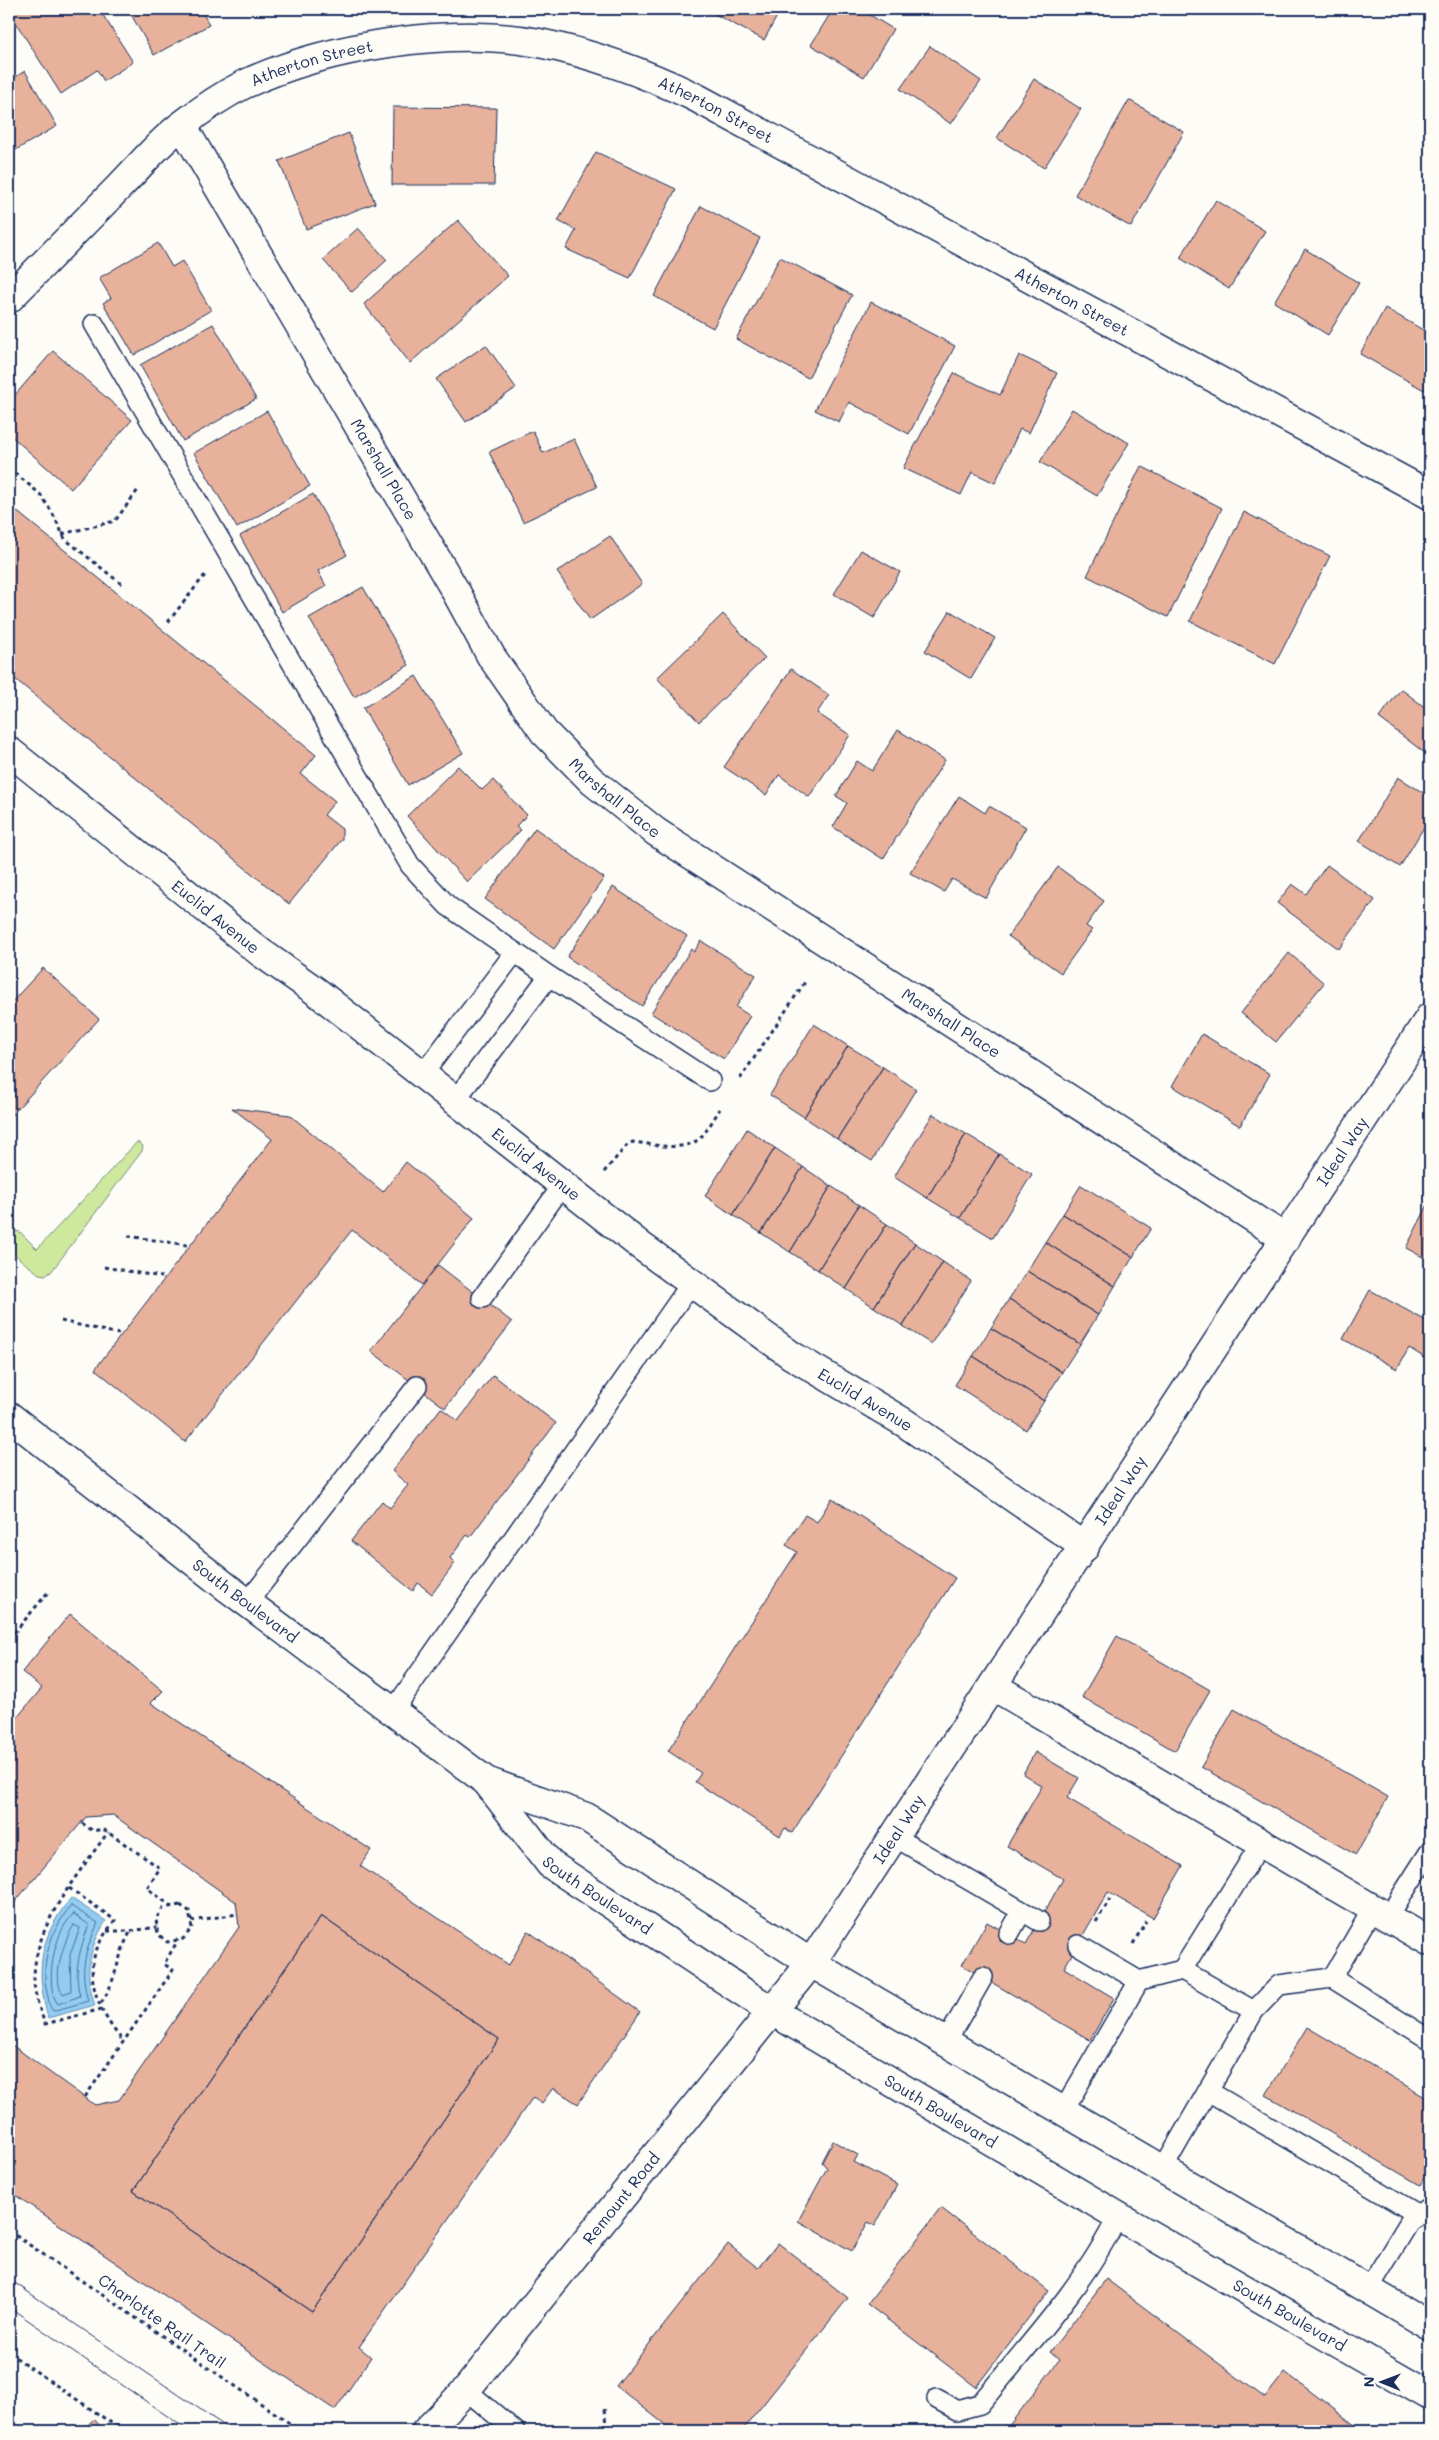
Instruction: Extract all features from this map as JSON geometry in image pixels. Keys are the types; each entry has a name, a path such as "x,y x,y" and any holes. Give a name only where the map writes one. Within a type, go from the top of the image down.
{"street":[{"name":"Atherton Street","path":"9,299 182,125 244,85 271,73 350,50 390,42 470,37 538,43 612,61 640,71 696,97 1430,495"},
{"name":"Marshall Place","path":"182,125 456,592 491,656 544,732 592,781 656,832 1286,1239"},
{"name":"Euclid Avenue","path":"9,751 260,952 317,992 456,1099 562,1186 791,1354 905,1423 1085,1547"},
{"name":"Ideal Way","path":"812,1963 1430,1018"},
{"name":"South Boulevard","path":"9,1416 248,1603 486,1781 550,1864 772,2012 1118,2216 1430,2396"},
{"path":"993,1686 1430,1942"},
{"name":"South Boulevard","path":"486,1781 586,1817 812,1963 1430,2326"},
{"name":"Remount Road","path":"426,2431 466,2390 812,1963"}],"lane":[{"path":"94,324 410,865 448,906 549,976 710,1081"},
{"path":"423,1074 515,952"},
{"path":"456,1099 549,976"},
{"path":"482,1298 562,1186"},
{"path":"393,1711 692,1282"},
{"path":"248,1603 417,1386"},
{"path":"895,1836 1039,1921"},
{"path":"1182,1970 1261,1843"},
{"path":"1332,1978 1380,1913 1430,1851"},
{"path":"1009,1934 1022,1911"},
{"path":"1078,1945 1138,1981 1182,1970 1254,2011"},
{"path":"946,2042 983,1978"},
{"path":"1162,2170 1254,2011 1279,1985 1332,1978 1430,2040"},
{"path":"1063,2111 1138,1981"},
{"path":"1208,2091 1425,2211 1410,2221 1368,2290"},
{"path":"938,2399 957,2410 980,2404 1082,2277 1104,2246 1118,2216"},
{"path":"466,2390 515,2431"}],"path":[{"path":"9,468 40,494 52,512 65,539 124,586"},
{"path":"62,534 115,521 138,490"},
{"path":"168,622 226,549"},
{"path":"128,1236 187,1245"},
{"path":"104,1267 162,1277"},
{"path":"61,1320 118,1334"},
{"path":"9,1639 50,1591"},
{"path":"82,1823 93,1831 103,1828 160,1868 147,1888 172,1907"},
{"path":"102,2009 45,2024 37,2002 34,1980 37,1954 44,1931 69,1888 108,1832"},
{"path":"69,1888 115,1920 94,1956 92,1972 102,2009 110,2026 123,2041"},
{"path":"180,1905 188,1911 191,1921 192,1928 183,1939 167,1942 158,1934 156,1919 163,1908 180,1905"},
{"path":"191,1921 238,1914"},
{"path":"107,1931 131,1931 157,1926"},
{"path":"100,2003 110,1991 123,1945 131,1931"},
{"path":"84,2097 173,1970 164,1964 178,1940"},
{"name":"Charlotte Rail Trail","path":"9,2231 301,2431"},
{"path":"9,2354 123,2431"},
{"path":"605,2409 608,2431"}],"green space":[{"path":"137,1142 143,1146 142,1151 51,1272 45,1275 39,1274 23,1262 11,1247 9,1241 10,1234 15,1231 20,1232 37,1249"}],"water":[{"path":"71,1898 106,1921 95,1942 90,1962 90,1983 95,2005 48,2018 42,1985 41,1969 43,1955 46,1940 52,1926"}],"building":[{"path":"14,9 99,9 133,62 104,81 97,70 61,94 9,12"},
{"path":"128,9 201,9 209,25 154,55"},
{"path":"705,9 781,9 764,40"},
{"path":"833,9 860,9 893,29 864,77 811,45"},
{"path":"930,46 981,81 951,124 900,89"},
{"path":"25,71 57,126 9,154 9,81"},
{"path":"1034,79 1081,109 1044,168 997,138"},
{"path":"1129,100 1184,132 1131,227 1075,195"},
{"path":"393,107 496,108 494,185 392,185"},
{"path":"349,133 375,203 306,229 279,161"},
{"path":"596,152 676,189 630,278 566,249 576,230 558,221"},
{"path":"1216,200 1265,231 1229,289 1180,258"},
{"path":"701,206 760,238 713,328 654,296"},
{"path":"458,220 508,276 410,363 364,304"},
{"path":"358,228 387,260 352,292 323,260"},
{"path":"158,243 172,267 182,261 211,310 134,355 103,303 111,298 99,278"},
{"path":"1305,249 1359,283 1328,335 1274,302"},
{"path":"780,257 852,295 808,378 736,339"},
{"path":"871,302 955,346 909,434 849,402 839,422 815,410"},
{"path":"1385,308 1430,334 1430,379 1424,390 1360,354"},
{"path":"213,324 256,399 183,441 140,365"},
{"path":"486,345 516,388 466,422 436,379"},
{"path":"53,351 132,420 71,489 9,434 9,402"},
{"path":"1019,355 1057,373 1029,433 1020,429 995,483 972,472 961,495 903,468 954,373 1000,395"},
{"path":"1072,409 1129,443 1097,496 1040,462"},
{"path":"267,411 310,486 237,528 194,453"},
{"path":"533,431 543,453 574,439 597,487 523,522 489,452"},
{"path":"1141,466 1222,508 1168,617 1087,576"},
{"path":"313,494 347,555 318,571 326,586 282,612 240,536"},
{"path":"9,505 316,755 301,774 335,801 324,815 342,829 342,839 289,904 9,674"},
{"path":"1244,512 1330,556 1275,664 1190,621"},
{"path":"610,536 642,584 590,620 557,572"},
{"path":"861,550 900,572 874,618 834,594"},
{"path":"363,587 409,665 354,697 309,618"},
{"path":"950,611 995,638 971,679 925,651"},
{"path":"723,614 765,658 699,722 657,678"},
{"path":"791,669 829,695 817,713 850,735 809,797 779,775 766,795 724,767"},
{"path":"416,676 463,753 408,785 363,708"},
{"path":"1401,689 1427,709 1430,705 1430,757 1379,718"},
{"path":"898,730 945,760 883,859 833,827 847,803 836,796 857,761 872,771"},
{"path":"458,766 482,790 493,780 527,815 516,826 521,830 467,882 407,816"},
{"path":"1398,777 1430,797 1430,817 1400,867 1359,841"},
{"path":"959,796 985,813 989,806 1026,827 986,898 952,879 944,892 910,873"},
{"path":"535,828 604,878 554,949 485,899"},
{"path":"1327,865 1375,900 1339,949 1277,903 1292,884 1306,894"},
{"path":"1058,867 1104,901 1086,926 1092,930 1061,973 1008,936"},
{"path":"613,887 687,936 642,1006 567,957"},
{"path":"701,941 756,975 736,1007 750,1016 724,1059 651,1013 691,949 694,952"},
{"path":"1289,953 1324,983 1276,1042 1241,1013"},
{"path":"43,968 99,1019 9,1118 9,1005"},
{"path":"814,1024 848,1046 804,1117 770,1095"},
{"path":"1202,1034 1270,1074 1240,1126 1172,1086"},
{"path":"848,1046 883,1067 837,1139 804,1117"},
{"path":"883,1067 916,1089 872,1161 837,1139"},
{"path":"232,1108 290,1115 383,1192 406,1162 474,1218 422,1285 352,1230 185,1442 95,1369 272,1139"},
{"path":"933,1114 966,1134 927,1198 894,1177"},
{"path":"747,1129 775,1148 733,1215 705,1196"},
{"path":"966,1134 999,1154 960,1218 927,1198"},
{"path":"775,1148 803,1167 761,1233 733,1215"},
{"path":"999,1154 1032,1174 993,1238 960,1218"},
{"path":"803,1167 831,1186 790,1252 761,1233"},
{"path":"1081,1185 1151,1228 1133,1257 1063,1214"},
{"path":"831,1186 859,1205 818,1270 790,1252"},
{"path":"1430,1201 1430,1261 1406,1248"},
{"path":"859,1205 887,1224 846,1289 818,1270"},
{"path":"1063,1214 1133,1257 1115,1286 1045,1242"},
{"path":"887,1224 915,1243 874,1307 846,1289"},
{"path":"1045,1242 1115,1286 1098,1315 1027,1271"},
{"path":"915,1243 943,1262 903,1326 874,1307"},
{"path":"943,1262 971,1281 931,1344 903,1326"},
{"path":"438,1265 512,1322 445,1408 371,1351"},
{"path":"1027,1271 1098,1315 1080,1344 1009,1299"},
{"path":"1370,1290 1430,1323 1430,1361 1409,1348 1397,1369 1343,1339"},
{"path":"1009,1299 1080,1344 1062,1372 991,1328"},
{"path":"991,1328 1062,1372 1044,1401 973,1356"},
{"path":"973,1356 1044,1401 1026,1430 955,1385"},
{"path":"493,1375 556,1423 470,1537 467,1535 450,1558 455,1563 432,1594 418,1583 413,1591 351,1541 382,1501 390,1508 408,1485 392,1471 441,1408 458,1421"},
{"path":"832,1498 955,1578 792,1833 785,1828 780,1836 695,1782 701,1773 668,1751 797,1552 786,1545 805,1515 817,1522"},
{"path":"70,1614 163,1691 151,1703 371,1850 360,1866 509,1965 528,1931 640,2012 578,2104 553,2088 542,2103 533,2097 359,2347 371,2357 335,2410 9,2191 9,2043 95,2105 119,2100 239,1927 236,1902 113,1815 86,1817 9,1909 9,1727 42,1688 22,1672","holes":["321,1916 499,2039 312,2312 133,2191"]},
{"path":"1117,1636 1210,1690 1175,1751 1082,1697"},
{"path":"1234,1709 1388,1797 1356,1855 1201,1767"},
{"path":"1035,1752 1079,1778 1067,1798 1183,1866 1153,1918 1108,1892 1064,1968 1114,1998 1090,2040 962,1965 987,1922 1026,1944 1063,1879 1007,1846 1042,1786 1023,1774"},
{"path":"321,1916 499,2039 312,2312 133,2191"},
{"path":"1307,2027 1430,2100 1430,2168 1420,2185 1266,2095"},
{"path":"833,2141 858,2155 854,2162 897,2185 875,2226 868,2222 852,2251 798,2221 827,2168 822,2162"},
{"path":"941,2208 1049,2291 976,2387 867,2304"},
{"path":"778,2243 848,2298 742,2431 673,2431 616,2386 728,2244 758,2268"},
{"path":"1106,2279 1265,2398 1285,2372 1356,2426 1352,2431 1005,2431 1059,2360 1050,2352"},
{"path":"94,2419 104,2431 81,2431"}],"tram line":[{"path":"9,2279 232,2431"},
{"path":"9,2307 189,2431"}]}
